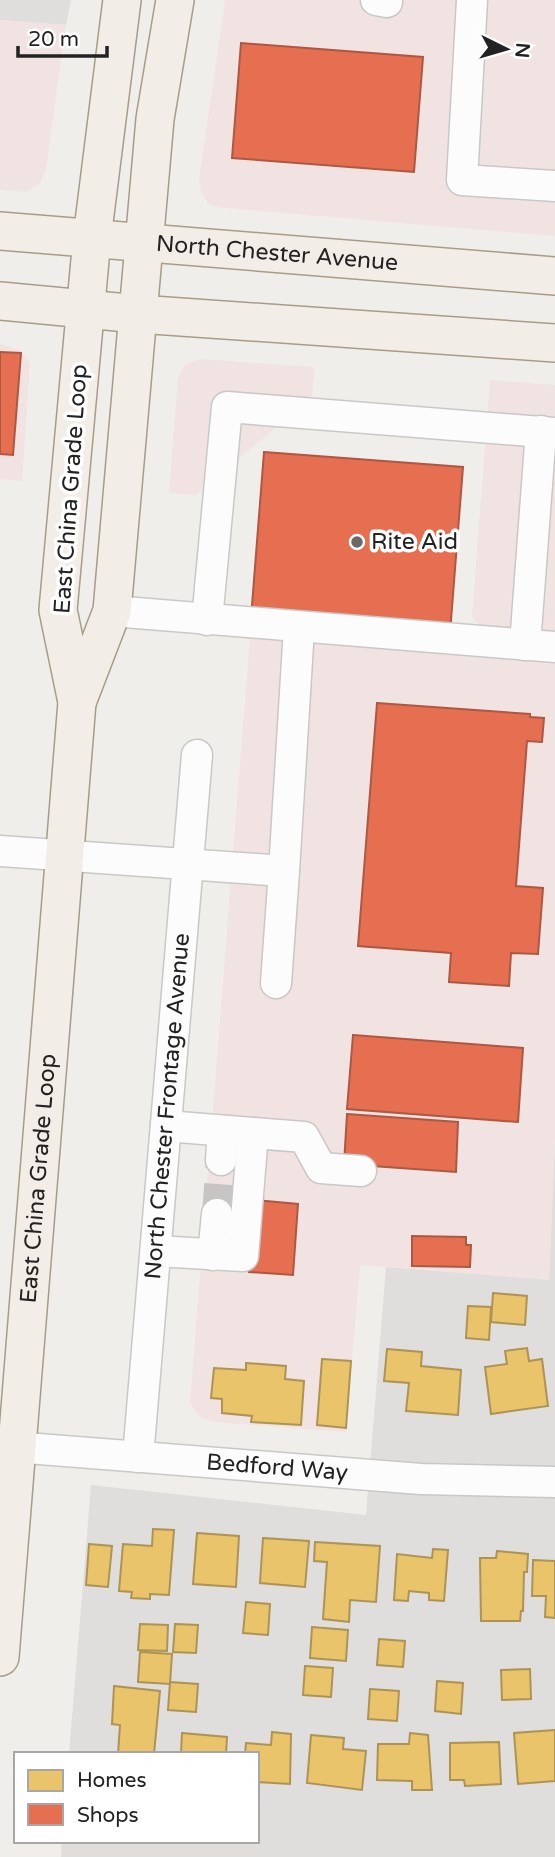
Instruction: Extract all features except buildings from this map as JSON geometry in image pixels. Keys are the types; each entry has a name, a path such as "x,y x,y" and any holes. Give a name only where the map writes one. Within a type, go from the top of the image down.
{"main road":[{"name":"East China Grade Loop","path":"0,1657 8,1446 65,856 77,702 58,610 89,274 122,0"},
{"name":"East China Grade Loop","path":"77,702 112,611 156,119 175,0"},
{"name":"North Chester Avenue","path":"0,231 89,274 142,279 449,335 555,343"},
{"name":"North Chester Avenue","path":"0,301 89,274 142,279 555,276"},
{"path":"449,335 555,322"}],"street":[{"path":"376,0 387,0"},
{"path":"472,0 462,180 555,186"},
{"path":"207,620 227,407 548,432 543,572 525,645"},
{"path":"112,611 555,648"},
{"path":"276,983 299,628"},
{"name":"North Chester Frontage Avenue","path":"138,1457 197,755"},
{"path":"0,851 284,871"},
{"path":"166,1126 304,1137 321,1168 360,1171"},
{"path":"221,1160 223,1131"},
{"path":"156,1251 243,1256 253,1133"},
{"path":"213,1255 217,1214"},
{"name":"Bedford Way","path":"8,1446 421,1479 555,1482"}],"shaded area":[{"path":"0,0 71,0 66,25 0,20"},
{"path":"225,0 555,0 555,236 214,207 207,202 201,192 199,180"},
{"path":"0,20 66,25 46,169 40,183 27,192 0,190"},
{"path":"0,344 20,350 30,363 22,481 0,479"},
{"path":"200,359 315,367 312,397 196,495 169,493 178,377 186,364"},
{"path":"490,380 555,385 555,636 484,631 472,616"},
{"path":"455,472 442,654 555,664 555,1138 549,1280 360,1265 346,1432 213,1422 199,1416 190,1403 254,586"},
{"path":"555,1138 555,1857 61,1857 62,1843 259,1843 259,1752 69,1752 91,1485 366,1515 386,1267 549,1279"}],"tunnel":[{"path":"217,1214 221,1160"}],"place":[{"name":"Rite Aid","path":"357,542"}]}
